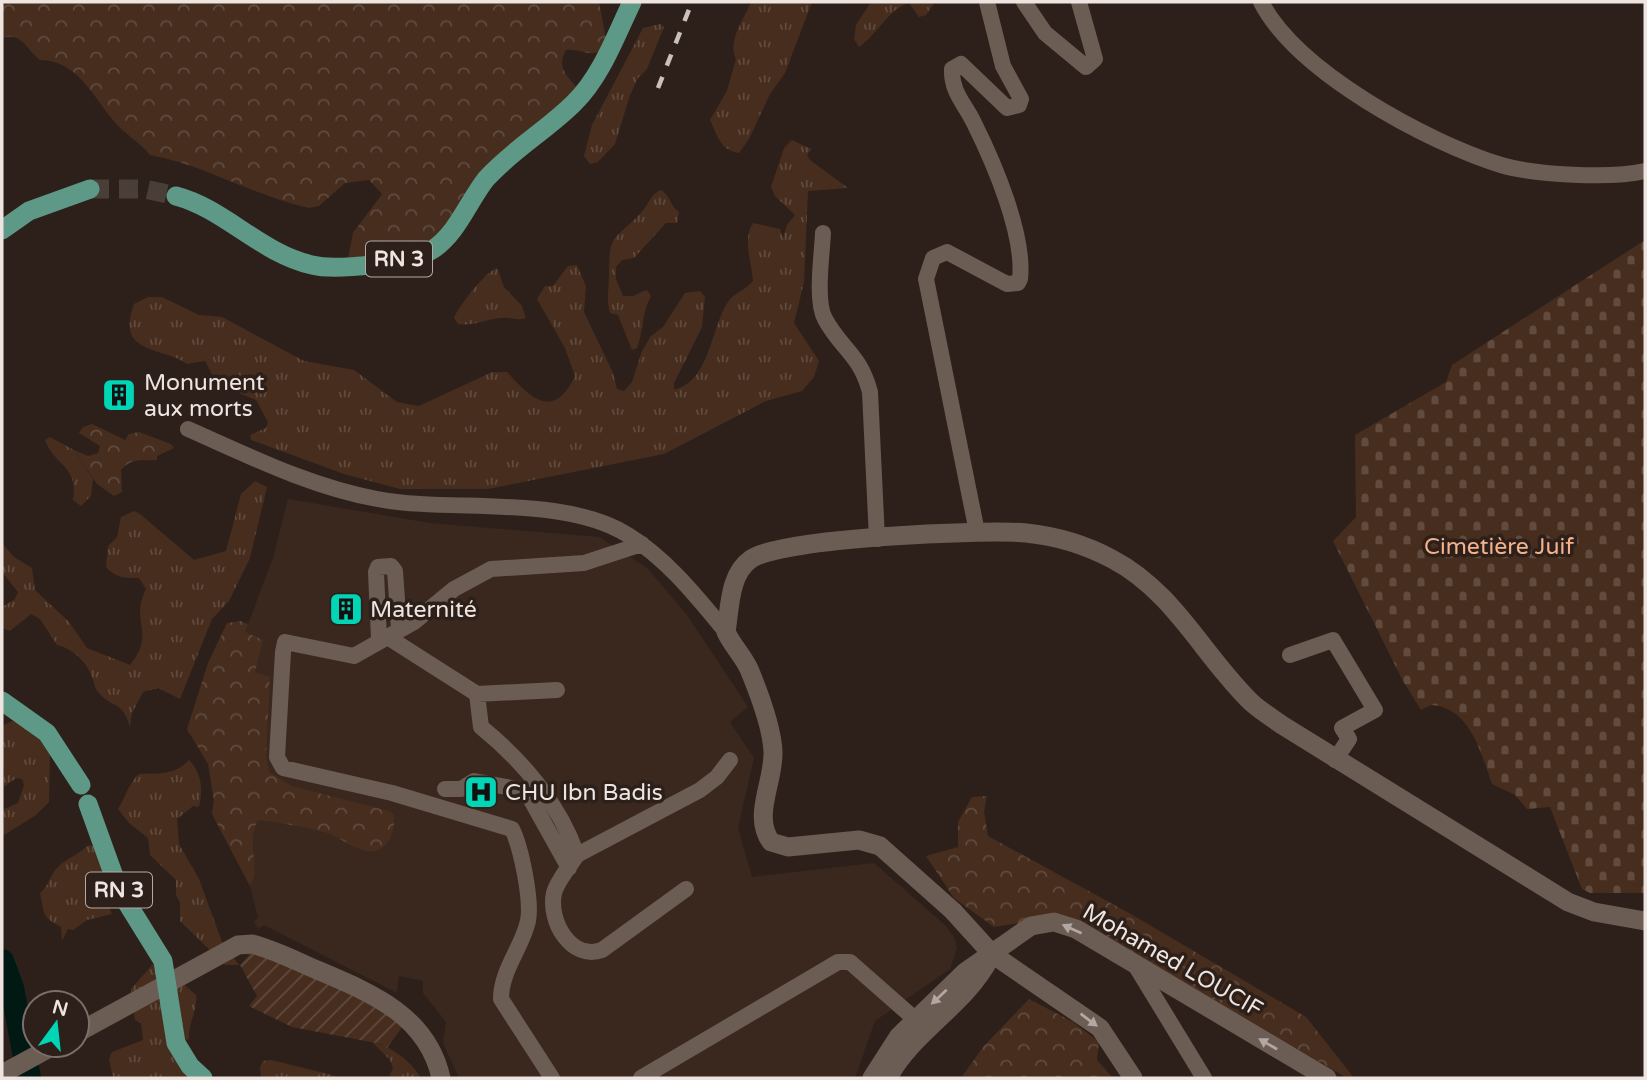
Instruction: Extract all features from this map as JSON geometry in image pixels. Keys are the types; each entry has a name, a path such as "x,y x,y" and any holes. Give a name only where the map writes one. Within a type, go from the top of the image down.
{"main road":[{"name":"RN 3","path":"176,195 196,201 268,248 312,265 332,268 423,254 451,232 494,171 576,102 593,79 632,2"},
{"path":"2,230 29,211 90,189"},
{"path":"1133,1078 1100,1028 992,954 953,911 880,846 859,840 788,847 771,842 763,827 763,817 772,767 773,743 748,666 726,632 734,582 751,559 765,552 796,546 977,532 1054,538 1084,547 1128,568 1178,612 1252,702 1335,760 1412,803 1568,902 1594,912 1645,921"},
{"name":"RN 3","path":"2,701 47,733 85,794 111,872 166,969 176,1043 190,1066 203,1078"},
{"name":"Mohamed LOUCIF","path":"925,1028 965,972 1031,926 1054,922 1076,929 1137,968 1327,1078"},
{"path":"91,1025 238,945 261,946 384,999 424,1037 433,1052 441,1078"},
{"path":"872,1078 890,1047 925,1028"},
{"path":"888,1078 925,1028"},
{"path":"2,1074 29,1059"}],"street":[{"path":"977,532 926,279 933,258 947,252 1007,284 1018,284 1020,279 1012,224 997,177 973,121 953,88 952,69 961,64 1007,108 1019,105 1021,99 1003,66 987,2"},
{"path":"1024,2 1045,33 1086,67 1095,59 1079,2"},
{"path":"1261,2 1284,32 1339,83 1388,115 1448,143 1503,166 1582,175 1645,171"},
{"path":"823,233 820,308 824,318 864,371 870,391 877,539"},
{"path":"188,429 278,469 363,496 393,502 546,511 591,518 612,526 642,544 682,582 726,632"},
{"path":"552,1078 501,999 501,986 527,922 529,909 517,839 512,829 392,793 283,768 276,757 285,642 354,656 414,622 454,589 491,569 584,564 642,544"},
{"path":"388,635 477,694 557,690"},
{"path":"1290,655 1333,640 1375,710 1342,728 1349,739 1335,760"},
{"path":"477,694 481,727 508,749 555,808 573,862"},
{"path":"685,889 602,950 593,953 582,951 568,942 559,928 553,907 554,891 573,862 700,790 717,777 730,760"},
{"path":"445,789 461,789 474,781 517,789 530,799 573,862"},
{"path":"641,1078 838,962 850,962 925,1028"},
{"path":"1137,968 1204,1078"}],"shaded area":[{"name":"CHU Ibn Badis","path":"288,499 430,523 599,537 647,568 687,615 748,707 730,722 754,758 738,828 752,877 874,863 946,926 955,939 957,948 950,969 875,1021 855,1078 459,1078 443,1043 446,1022 423,993 423,981 399,976 397,993 264,925 258,929 254,922 258,918 250,886 212,814 216,783 255,673 245,632 273,558"}],"green space":[{"path":"2,2 599,2 606,39 600,52 566,50 563,66 578,89 431,240 348,259 353,233 382,194 369,180 345,183 319,206 309,208 190,166 150,155 116,123 68,68 55,62 40,60 19,39 2,38"},
{"path":"751,2 812,2 785,73 770,94 749,139 739,153 724,146 710,120 727,91 736,59 735,38"},
{"path":"871,2 934,3 926,15 919,17 909,3 902,6 859,47 854,39 856,25"},
{"path":"660,24 664,27 647,69 638,78 630,95 615,144 598,162 590,164 584,156 592,125 643,28"},
{"path":"792,140 811,149 807,155 810,160 848,188 808,191 804,282 794,323 819,361 814,377 802,391 766,401 664,454 488,489 400,489 344,474 251,440 250,435 266,428 268,422 256,400 217,384 205,361 187,364 144,346 136,341 131,332 130,320 134,304 148,297 162,297 199,315 222,317 304,361 354,370 397,402 419,406 492,372 507,372 534,397 551,401 567,390 575,376 565,348 537,299 545,286 553,286 568,266 577,265 586,286 584,312 613,373 617,389 624,391 632,382 642,351 651,336 663,327 685,293 700,291 705,297 702,327 674,383 674,390 696,376 728,302 753,281 748,237 753,223 780,229 783,238 787,225 795,215 775,196 771,187 784,148"},
{"path":"661,190 679,212 677,223 666,223 634,258 622,260 616,267 616,279 623,296 633,296 647,290 651,296 637,348 632,350 618,315 610,313 610,252 618,234 640,214 654,194"},
{"name":"Cimetière Juif","path":"1645,240 1645,893 1590,893 1582,889 1550,807 1527,809 1515,795 1492,784 1472,734 1455,714 1431,705 1421,710 1403,681 1333,541 1356,517 1355,435 1446,382 1452,365"},
{"path":"497,268 504,287 522,306 526,318 497,318 458,324 454,318 461,306 479,282"},
{"path":"92,424 125,440 129,434 139,432 171,444 174,448 157,456 157,460 137,461 125,466 121,470 122,492 114,496 97,484 74,450 88,456 98,453 100,446 79,433 83,427"},
{"path":"50,437 74,450 93,479 91,496 81,506 73,500 74,488 69,472 49,449 45,440"},
{"path":"255,481 267,487 250,558 229,601 212,619 180,699 158,688 143,692 132,713 130,727 124,712 97,691 90,671 83,661 73,652 57,645 40,619 31,614 10,631 2,628 2,607 15,599 18,592 2,572 2,543 14,557 32,568 35,590 69,622 87,648 130,665 142,644 140,611 146,589 139,578 117,575 106,567 108,546 117,537 121,517 134,511 140,514 194,560 226,551 241,494"},
{"path":"241,621 248,624 245,632 263,640 255,672 270,677 266,755 269,772 291,786 389,811 394,815 393,829 388,842 381,849 366,851 324,832 258,820 253,837 254,871 250,886 212,814 214,801 208,764 187,729 208,663 227,623"},
{"path":"12,721 29,724 50,749 49,802 36,815 4,835 2,810 18,803 24,785 22,779 16,778 4,787 2,726"},
{"path":"189,760 199,776 200,800 199,807 193,806 177,819 179,844 199,879 222,942 239,965 225,965 180,921 176,880 150,855 148,838 129,823 118,809 139,774 172,771"},
{"path":"987,796 984,811 988,836 1129,913 1306,1017 1354,1078 1347,1078 1168,974 1058,917 994,927 954,898 926,856 958,847 958,822 972,797"},
{"path":"88,845 96,847 105,874 101,891 112,914 87,920 73,930 68,929 62,941 61,927 45,914 40,893 63,862"},
{"path":"242,952 250,952 371,999 403,1026 387,1048 381,1044 292,1027 249,1006 257,996 240,965 249,955"},
{"path":"153,964 160,964 196,995 189,1039 170,1045 189,1078 113,1078 109,1059 112,1052 143,1040 141,1023 135,1020 131,989"},
{"path":"1029,999 1073,1022 1099,1042 1097,1060 1113,1078 961,1078 983,1047"},
{"path":"372,1042 400,1055 421,1078 388,1078 393,1069 390,1060"},
{"path":"271,1060 340,1077 360,1078 261,1078 260,1067 263,1061"}],"waterway":[{"path":"2,961 12,988 29,1078"}],"tunnel":[{"path":"90,189 145,189 176,196"}],"railway":[{"path":"658,88 692,2"}],"place":[{"name":"Monument aux morts","path":"119,395"},
{"name":"Maternité","path":"346,609"},
{"name":"CHU Ibn Badis","path":"481,792"}]}
